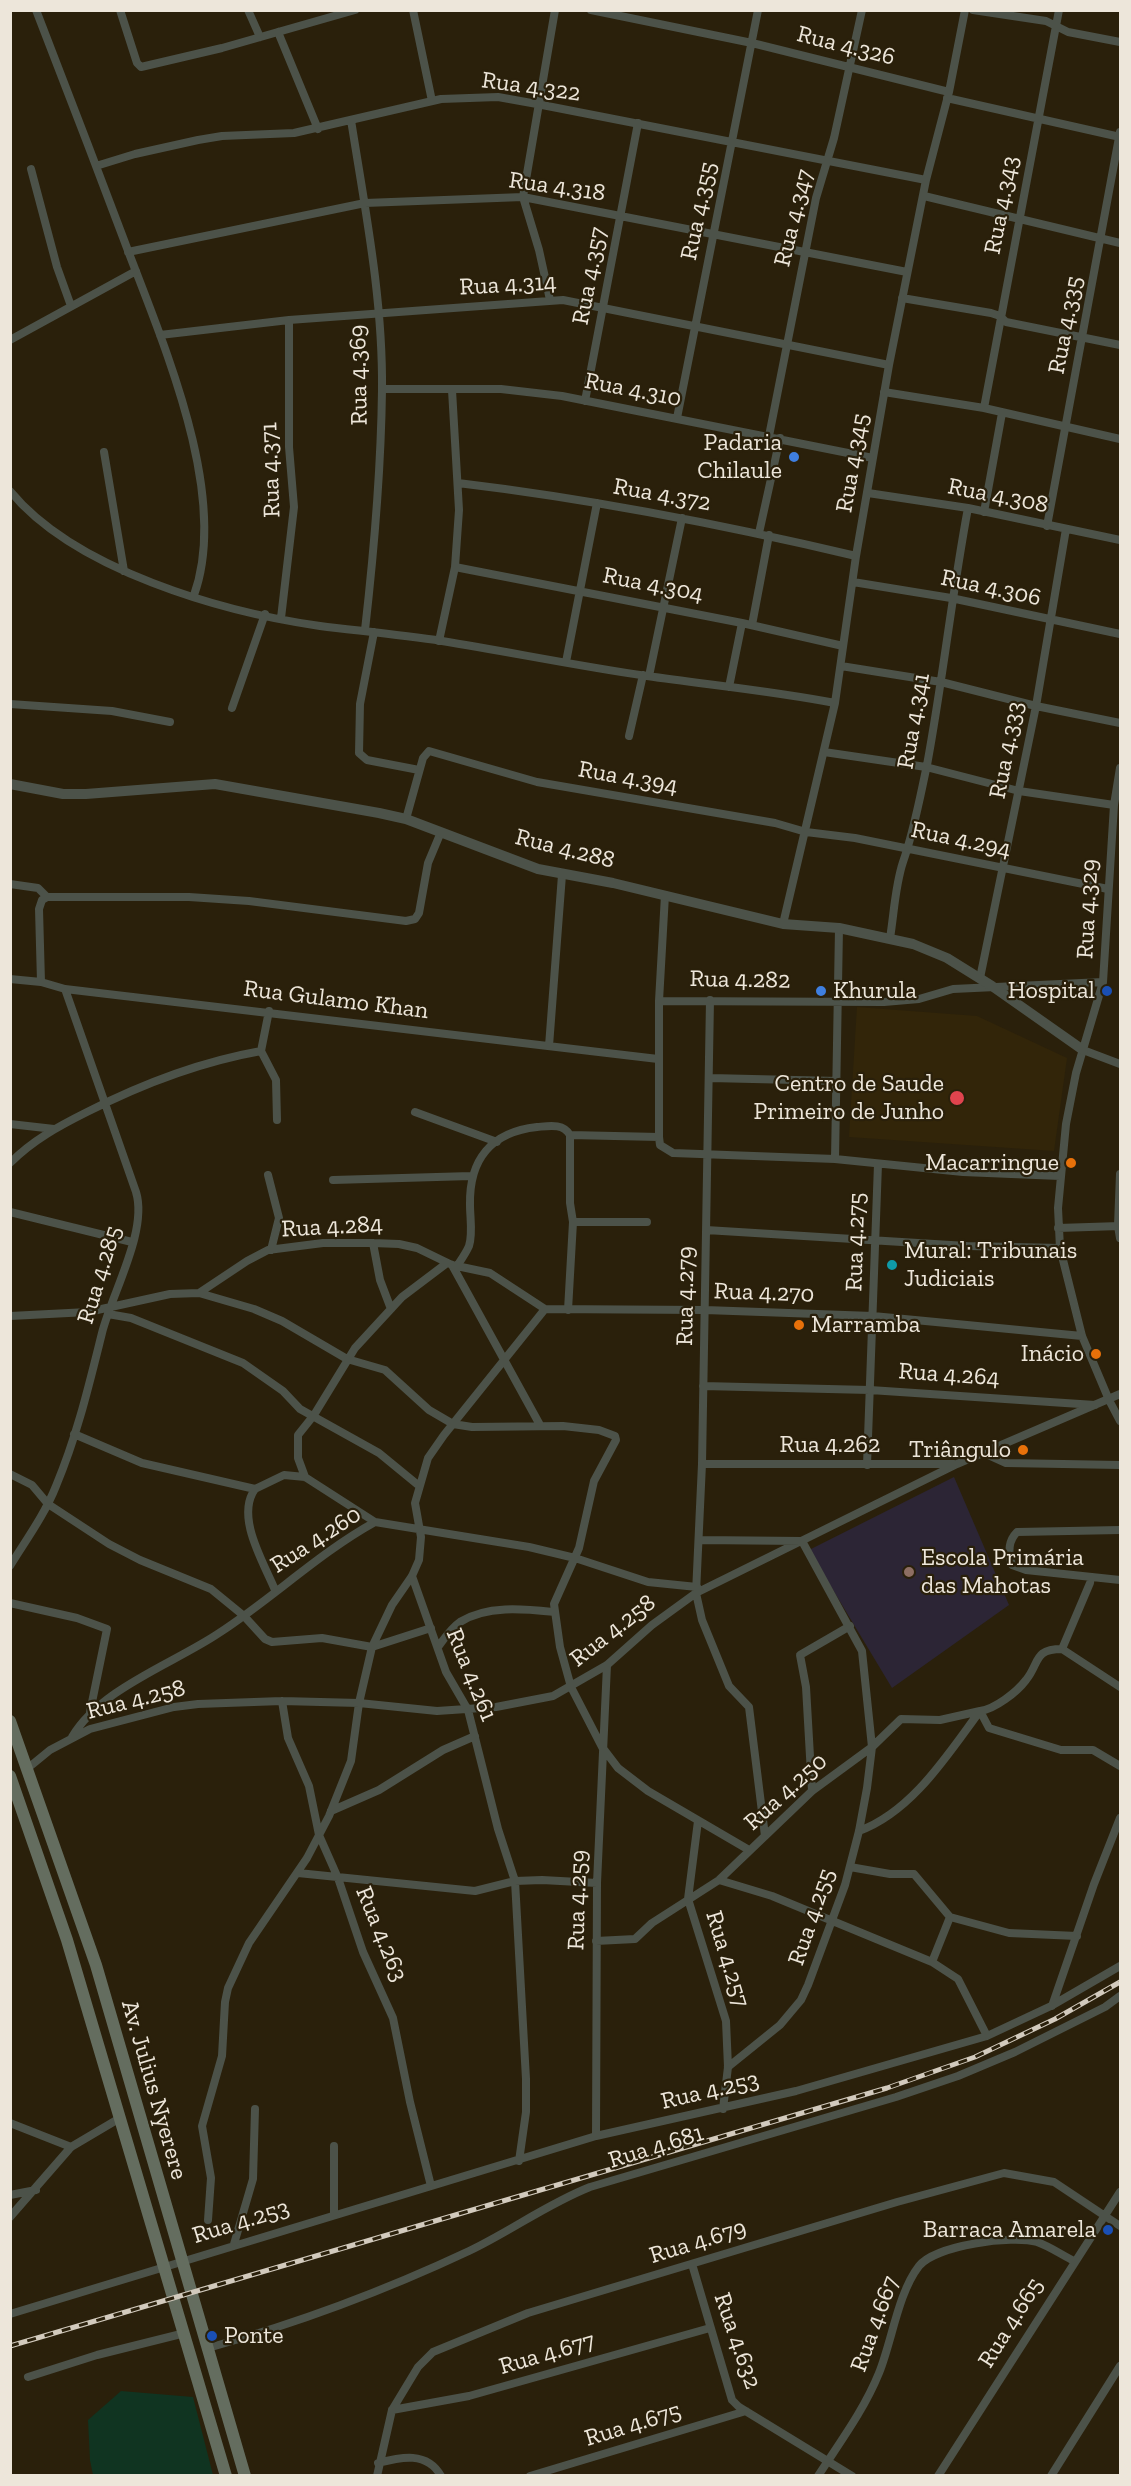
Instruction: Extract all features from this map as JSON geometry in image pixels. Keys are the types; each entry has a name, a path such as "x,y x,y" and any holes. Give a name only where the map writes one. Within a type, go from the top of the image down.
{"main road":[{"name":"Av. Julius Nyerere","path":"10,1721 96,1965 245,2475"},
{"name":"Av. Julius Nyerere","path":"10,1776 67,1940 226,2475"}],"street":[{"path":"36,10 136,271 187,417 200,479 203,522 201,562 194,595"},
{"path":"120,10 137,63 141,67 355,10"},
{"path":"248,10 260,37"},
{"path":"413,10 432,100"},
{"path":"550,300 539,250 523,197 537,104 555,10"},
{"name":"Rua 4.326","path":"591,10 848,65 948,95 1120,135"},
{"name":"Rua 4.355","path":"678,418 758,10"},
{"name":"Rua 4.347","path":"769,436 816,198 828,162 862,10"},
{"name":"Rua 4.345","path":"783,924 835,703 856,556 889,365 926,180 948,95 965,10"},
{"path":"973,10 1046,21 1068,32 1120,42"},
{"name":"Rua 4.343","path":"984,408 1059,10"},
{"path":"278,32 318,129"},
{"name":"Rua 4.322","path":"96,166 135,154 222,136 294,133 432,100 498,97 926,180"},
{"name":"Rua 4.369","path":"351,120 364,203 369,220 382,389 377,524 369,631 360,704 359,753 367,760 419,770"},
{"name":"Rua 4.357","path":"585,401 638,123"},
{"name":"Rua 4.335","path":"1047,526 1103,239 1120,135"},
{"path":"31,169 57,267 71,306"},
{"path":"924,196 1120,243"},
{"name":"Rua 4.318","path":"128,252 364,203 523,197 713,236 907,272"},
{"path":"11,339 136,271"},
{"path":"902,298 1000,316 1006,322 1120,345"},
{"name":"Rua 4.314","path":"160,336 289,320 378,315 550,300 787,343 889,365"},
{"name":"Rua 4.371","path":"281,618 294,507 289,447 289,320"},
{"name":"Rua 4.310","path":"382,389 501,389 678,418 873,458"},
{"path":"439,641 454,567 458,483 452,390"},
{"path":"884,392 984,408 1120,439"},
{"path":"984,512 1002,413"},
{"path":"759,533 780,438"},
{"path":"104,452 124,571"},
{"name":"Rua 4.372","path":"458,483 682,518 769,535 856,556"},
{"path":"10,491 39,519 69,543 124,571 194,595 265,614 646,676 835,703"},
{"name":"Rua 4.308","path":"868,493 968,508 1120,540"},
{"path":"566,662 597,503"},
{"name":"Rua 4.341","path":"890,938 899,879 909,849 926,767 950,627 951,597 968,508"},
{"path":"629,735 664,607 682,518"},
{"name":"Rua 4.333","path":"980,978 1036,706 1066,529"},
{"path":"729,687 769,535"},
{"name":"Rua 4.304","path":"454,567 664,607 843,646"},
{"name":"Rua 4.306","path":"853,582 951,597 1050,621 1120,634"},
{"path":"232,708 265,614"},
{"path":"840,666 941,682 1036,706 1120,723"},
{"path":"10,704 112,711 170,722"},
{"path":"824,752 926,767 1019,791 1114,805"},
{"name":"Rua 4.394","path":"419,770 426,753 446,755 537,782 775,823 806,832"},
{"name":"Rua 4.329","path":"1120,768 1114,805 1102,986 1083,1050 1066,1124 1060,1176 1058,1228 1060,1248 1082,1336 1120,1420"},
{"path":"406,819 419,770"},
{"name":"Rua 4.288","path":"10,784 63,794 215,784 406,819 538,869 562,875 665,895 783,924 839,928 913,944 947,958 992,986"},
{"path":"40,982 39,909 42,900 48,897 189,897 249,901 406,921 415,919 419,913 425,873 441,832"},
{"name":"Rua 4.294","path":"806,832 855,838 1004,870 1108,889"},
{"path":"549,1046 562,875"},
{"path":"10,884 38,888 48,897"},
{"path":"665,895 658,1001 659,1137 660,1145 665,1151 708,1156 835,1159 963,1172 1060,1176"},
{"path":"835,1159 839,928"},
{"name":"Rua Gulamo Khan","path":"10,979 40,982 65,989 269,1011 658,1059"},
{"path":"992,986 1102,986"},
{"path":"992,986 1083,1050 1120,1064"},
{"name":"Rua 4.282","path":"658,1001 838,1002 919,999 953,988 992,986"},
{"name":"Rua 4.285","path":"10,1566 48,1504 89,1392 109,1311 132,1242 139,1200 65,989"},
{"name":"Rua 4.279","path":"710,1000 702,1464 697,1590 702,1620 729,1686 749,1707 765,1836"},
{"path":"269,1011 261,1051 276,1080 277,1120"},
{"path":"10,1163 28,1146 54,1129 165,1075 261,1051"},
{"path":"710,1078 838,1081"},
{"path":"415,1112 497,1142"},
{"path":"10,1124 54,1129"},
{"path":"305,1477 296,1440 301,1428 314,1416 347,1359 391,1309 452,1265 470,1240 471,1176 485,1151 513,1133 548,1126 563,1128 570,1135 659,1137"},
{"path":"568,1310 573,1222 570,1203 570,1135"},
{"name":"Rua 4.275","path":"867,1465 878,1164"},
{"path":"1120,1174 1120,1238"},
{"path":"268,1175 279,1218 271,1250"},
{"path":"333,1180 471,1176"},
{"path":"10,1212 132,1242"},
{"path":"573,1222 646,1222"},
{"path":"1058,1228 1119,1226"},
{"path":"706,1230 1060,1248"},
{"name":"Rua 4.284","path":"199,1293 247,1261 271,1250 323,1243 399,1244 417,1248 452,1265 490,1273 543,1312"},
{"path":"373,1243 380,1280 391,1309"},
{"path":"452,1265 540,1425"},
{"path":"10,1316 109,1311 170,1294 199,1293 224,1299 282,1322 347,1359 385,1370 429,1410 453,1424 472,1427 540,1425 599,1430 616,1438 594,1481 575,1558 560,1588 554,1612 572,1687"},
{"name":"Rua 4.270","path":"543,1312 705,1310 873,1316 1082,1336"},
{"path":"109,1311 243,1363 283,1391 300,1409 379,1453 418,1485"},
{"path":"208,2220 211,2178 202,2126 222,2056 228,1988 249,1943 298,1873 319,1835 351,1761 359,1703 372,1647 392,1605 412,1576 420,1552 421,1538 415,1513 418,1485 428,1458 543,1312"},
{"name":"Rua 4.264","path":"703,1386 870,1390 1097,1406"},
{"name":"Rua 4.258","path":"28,1768 72,1737 174,1707 282,1701 359,1703 437,1711 468,1710 540,1700 572,1687 607,1665 652,1625 697,1590 957,1464 1097,1406 1120,1394"},
{"path":"74,1434 142,1463 255,1489 284,1475 305,1477 375,1522"},
{"path":"984,1453 1006,1463 1120,1465"},
{"name":"Rua 4.262","path":"702,1464 957,1464"},
{"path":"10,1474 32,1485 48,1504 77,1526 140,1560 202,1583 244,1616 265,1639 272,1642 322,1638 372,1647 431,1628"},
{"path":"255,1489 248,1505 250,1523 275,1590"},
{"name":"Rua 4.260","path":"72,1737 90,1712 244,1616 332,1548 375,1522 529,1547 575,1558 648,1582 697,1590"},
{"path":"1120,1530 1017,1532 1011,1538 1009,1556 1012,1565 1026,1570 1120,1580"},
{"path":"699,1539 802,1541 862,1651 872,1746"},
{"name":"Rua 4.261","path":"412,1576 446,1672 468,1710 498,1829 515,1881 516,1938 526,2079 526,2112 519,2160"},
{"path":"1062,1649 1090,1583"},
{"path":"10,1603 77,1618 107,1629 90,1712"},
{"path":"438,1647 460,1622 478,1614 516,1609 554,1612"},
{"path":"812,1791 806,1687 800,1655 850,1626"},
{"path":"860,1831 882,1820 920,1786 980,1711 988,1710 1021,1685 1028,1678 1035,1660 1044,1652 1062,1649 1120,1687"},
{"name":"Rua 4.259","path":"596,2136 597,1884 607,1665"},
{"name":"Rua 4.250","path":"572,1687 602,1747 632,1780 749,1850 812,1791 872,1746 901,1719 940,1720 980,1711"},
{"name":"Rua 4.263","path":"282,1701 288,1738 309,1786 319,1835 338,1878 359,1943 393,2018 410,2102 431,2186"},
{"path":"980,1711 989,1728 996,1731 1061,1750 1093,1750 1120,1766"},
{"path":"331,1810 379,1790 443,1750 475,1736"},
{"name":"Rua 4.255","path":"728,2067 768,2036 796,2006 808,1985 833,1920 860,1831 872,1746"},
{"path":"1052,2006 1094,1884 1120,1818"},
{"name":"Rua 4.257","path":"698,1821 688,1899 726,2021 728,2067 723,2109"},
{"path":"596,1941 635,1938 652,1923 719,1880 749,1850"},
{"path":"850,1867 890,1874 914,1874 950,1917 1009,1933 1077,1936"},
{"path":"298,1873 475,1891 515,1881 542,1880 597,1884"},
{"path":"719,1880 755,1889 932,1962 958,1978 987,2036"},
{"path":"932,1962 950,1917"},
{"name":"Rua 4.253","path":"10,2314 234,2244 596,2136 723,2109 806,2088 987,2036 1052,2006 1120,1966"},
{"name":"Rua 4.681","path":"208,2348 345,2306 471,2250 549,2205 590,2187 896,2097 958,2076 1025,2047 1105,2007 1120,1996"},
{"path":"234,2244 253,2179 255,2109"},
{"path":"10,2217 37,2190 71,2147 120,2118"},
{"path":"10,2123 71,2147"},
{"path":"334,2146 334,2215"},
{"name":"Rua 4.679","path":"377,2475 392,2410 404,2386 418,2367 433,2352 528,2313 1004,2173 1054,2182 1120,2226"},
{"path":"10,2195 37,2190"},
{"name":"Rua 4.665","path":"938,2475 1074,2260 1120,2192"},
{"name":"Rua 4.667","path":"818,2475 867,2399 879,2372 909,2285 920,2264 932,2255 948,2249 1017,2240 1037,2242 1074,2260"},
{"name":"Rua 4.632","path":"692,2264 726,2387 732,2400 746,2411 852,2475"},
{"name":"Rua 4.677","path":"392,2410 469,2396 710,2328"},
{"path":"28,2377 97,2355 185,2333"},
{"path":"1051,2475 1120,2366"},
{"name":"Rua 4.675","path":"530,2475 746,2411"},
{"path":"378,2463 412,2457 427,2460 441,2475"}],"shaded area":[{"name":"Centro de Saude Primeiro de Junho","path":"857,1007 977,1016 1067,1058 1054,1151 849,1137"},
{"name":"Escola Primária das Mahotas","path":"954,1477 1009,1605 892,1688 809,1550"}],"green space":[{"path":"121,2391 193,2397 213,2475 93,2475 88,2420"}],"railway":[{"path":"10,2346 887,2088 975,2057 1055,2019 1120,1982"}],"place":[{"name":"Padaria Chilaule","path":"794,457"},
{"name":"Khurula","path":"821,991"},
{"name":"Hospital","path":"1107,991"},
{"name":"Centro de Saude Primeiro de Junho","path":"957,1098"},
{"name":"Macarringue","path":"1071,1163"},
{"name":"Mural: Tribunais Judiciais","path":"892,1265"},
{"name":"Marramba","path":"799,1325"},
{"name":"Inácio","path":"1096,1354"},
{"name":"Triângulo","path":"1023,1450"},
{"name":"Escola Primária das Mahotas","path":"909,1572"},
{"name":"Barraca Amarela","path":"1108,2230"},
{"name":"Ponte","path":"212,2336"}]}
